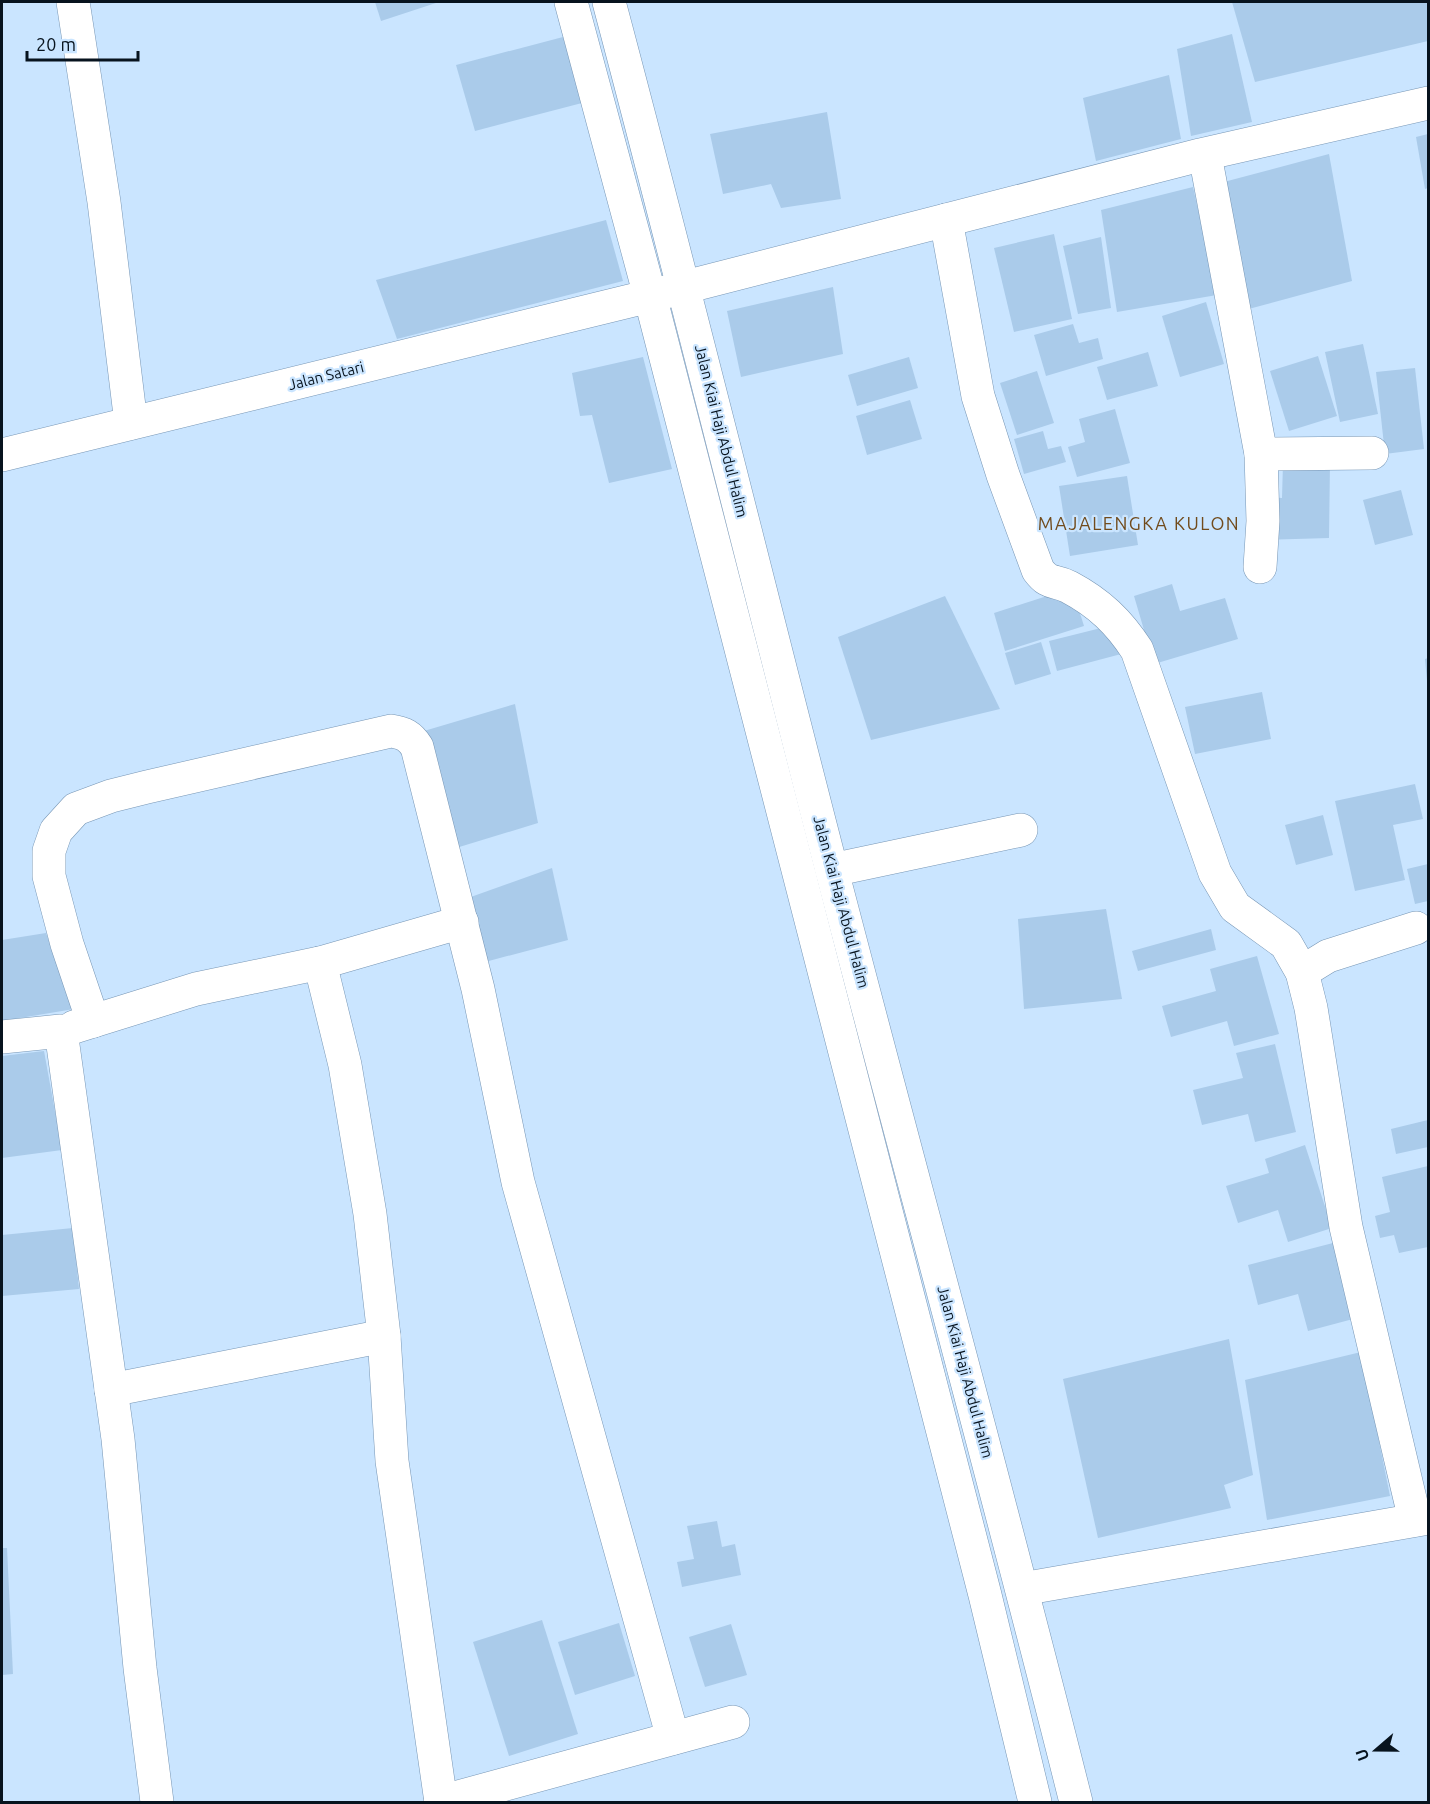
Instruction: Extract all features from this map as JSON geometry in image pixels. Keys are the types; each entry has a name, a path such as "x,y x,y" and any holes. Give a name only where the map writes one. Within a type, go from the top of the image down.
{"street":[{"path":"73,2 104,202 131,423"},
{"path":"571,2 650,296 985,1595 1035,1803"},
{"name":"Jalan Kiai Haji Abdul Halim","path":"609,2 685,287 832,870 1022,1589 1076,1803"},
{"name":"Jalan Satari","path":"2,455 650,296 1193,157 1428,104"},
{"path":"1193,157 1261,454 1263,520 1260,567"},
{"path":"946,220 978,396 1003,475 1038,570 1045,580 1067,585 1089,599 1123,628 1137,650 1215,873 1235,907 1286,944 1302,972 1311,1008 1346,1227 1422,1519 1022,1589"},
{"path":"1261,454 1372,453"},
{"path":"93,1021 67,944 49,876 49,851 56,831 76,810 111,796 391,731 403,733 411,738 417,747 462,922 519,1182 673,1738"},
{"path":"832,870 1020,830"},
{"path":"2,1037 61,1031 196,989 320,963 462,922"},
{"path":"1302,972 1328,956 1416,928"},
{"path":"320,963 345,1065 370,1214 384,1336 392,1461 441,1802 733,1722"},
{"path":"61,1031 118,1439 140,1668 157,1803"},
{"path":"111,1390 384,1336"}],"building":[{"path":"375,2 439,2 381,21"},
{"path":"1232,2 1428,2 1428,41 1255,82"},
{"path":"1232,34 1252,122 1191,136 1177,49"},
{"path":"563,37 582,103 475,131 456,65"},
{"path":"1169,75 1181,139 1096,161 1083,98"},
{"path":"827,112 841,199 781,208 771,184 723,194 710,134"},
{"path":"1428,134 1428,188 1425,189 1416,137"},
{"path":"1329,154 1352,281 1245,310 1220,183"},
{"path":"1193,187 1217,295 1117,312 1101,210"},
{"path":"606,220 623,281 397,339 376,280"},
{"path":"1054,234 1072,319 1014,332 994,248"},
{"path":"1101,237 1111,308 1078,314 1063,246"},
{"path":"833,287 843,354 741,377 727,311"},
{"path":"1206,302 1224,364 1180,377 1162,316"},
{"path":"1073,324 1079,343 1098,338 1103,359 1046,376 1034,335"},
{"path":"1363,344 1378,414 1340,422 1325,352"},
{"path":"1148,352 1158,386 1107,400 1097,367"},
{"path":"1318,356 1337,416 1289,431 1270,371"},
{"path":"643,357 672,469 609,483 592,415 580,416 572,373"},
{"path":"909,357 918,388 857,406 848,375"},
{"path":"1415,368 1424,449 1385,454 1376,372"},
{"path":"1037,371 1054,423 1017,435 1000,383"},
{"path":"910,400 922,439 867,455 856,416"},
{"path":"1115,409 1130,463 1077,477 1068,447 1085,442 1079,419"},
{"path":"1043,431 1048,449 1061,446 1066,462 1024,474 1014,439"},
{"path":"1283,463 1330,463 1329,538 1266,540 1267,497 1282,498"},
{"path":"1127,476 1138,545 1070,556 1059,486"},
{"path":"1401,490 1413,535 1375,545 1363,500"},
{"path":"1172,584 1180,611 1225,598 1238,639 1154,664 1134,596"},
{"path":"1072,588 1084,626 1005,651 994,613"},
{"path":"945,596 1000,709 871,740 838,637"},
{"path":"1117,624 1125,653 1057,671 1049,641"},
{"path":"1041,642 1051,674 1015,685 1005,653"},
{"path":"1428,658 1428,681 1427,681 1425,659"},
{"path":"1262,692 1271,739 1195,754 1185,707"},
{"path":"515,704 538,823 456,848 424,731"},
{"path":"1415,784 1423,819 1393,825 1405,880 1355,891 1335,801"},
{"path":"1323,815 1333,855 1296,865 1285,825"},
{"path":"1428,864 1428,901 1415,904 1407,869"},
{"path":"552,868 568,940 485,962 468,898"},
{"path":"1106,909 1122,999 1024,1009 1018,919"},
{"path":"1211,929 1216,950 1138,971 1132,951"},
{"path":"46,933 74,1009 2,1021 2,940"},
{"path":"1257,956 1279,1034 1234,1046 1227,1021 1171,1037 1162,1006 1216,991 1210,969"},
{"path":"1275,1044 1296,1132 1255,1142 1248,1114 1202,1125 1193,1090 1243,1078 1236,1053"},
{"path":"44,1051 62,1150 2,1158 2,1056"},
{"path":"1428,1120 1428,1147 1396,1154 1391,1129"},
{"path":"1305,1145 1332,1228 1288,1242 1278,1210 1238,1223 1226,1186 1269,1173 1265,1159"},
{"path":"1428,1166 1428,1247 1399,1253 1394,1235 1380,1238 1375,1216 1390,1212 1382,1177"},
{"path":"73,1228 79,1289 2,1296 2,1235"},
{"path":"1333,1243 1353,1319 1308,1331 1298,1294 1258,1305 1248,1265"},
{"path":"1229,1339 1253,1475 1224,1485 1231,1508 1098,1538 1063,1379"},
{"path":"1361,1352 1390,1496 1267,1520 1245,1380"},
{"path":"717,1521 722,1547 735,1544 741,1575 682,1587 677,1562 694,1559 687,1526"},
{"path":"2,1548 7,1548 13,1674 2,1675"},
{"path":"542,1620 578,1734 509,1756 473,1642"},
{"path":"619,1623 635,1676 575,1695 558,1642"},
{"path":"731,1624 747,1675 705,1687 689,1637"}],"district":[{"name":"MAJALENGKA KULON","path":"1139,524"}]}
